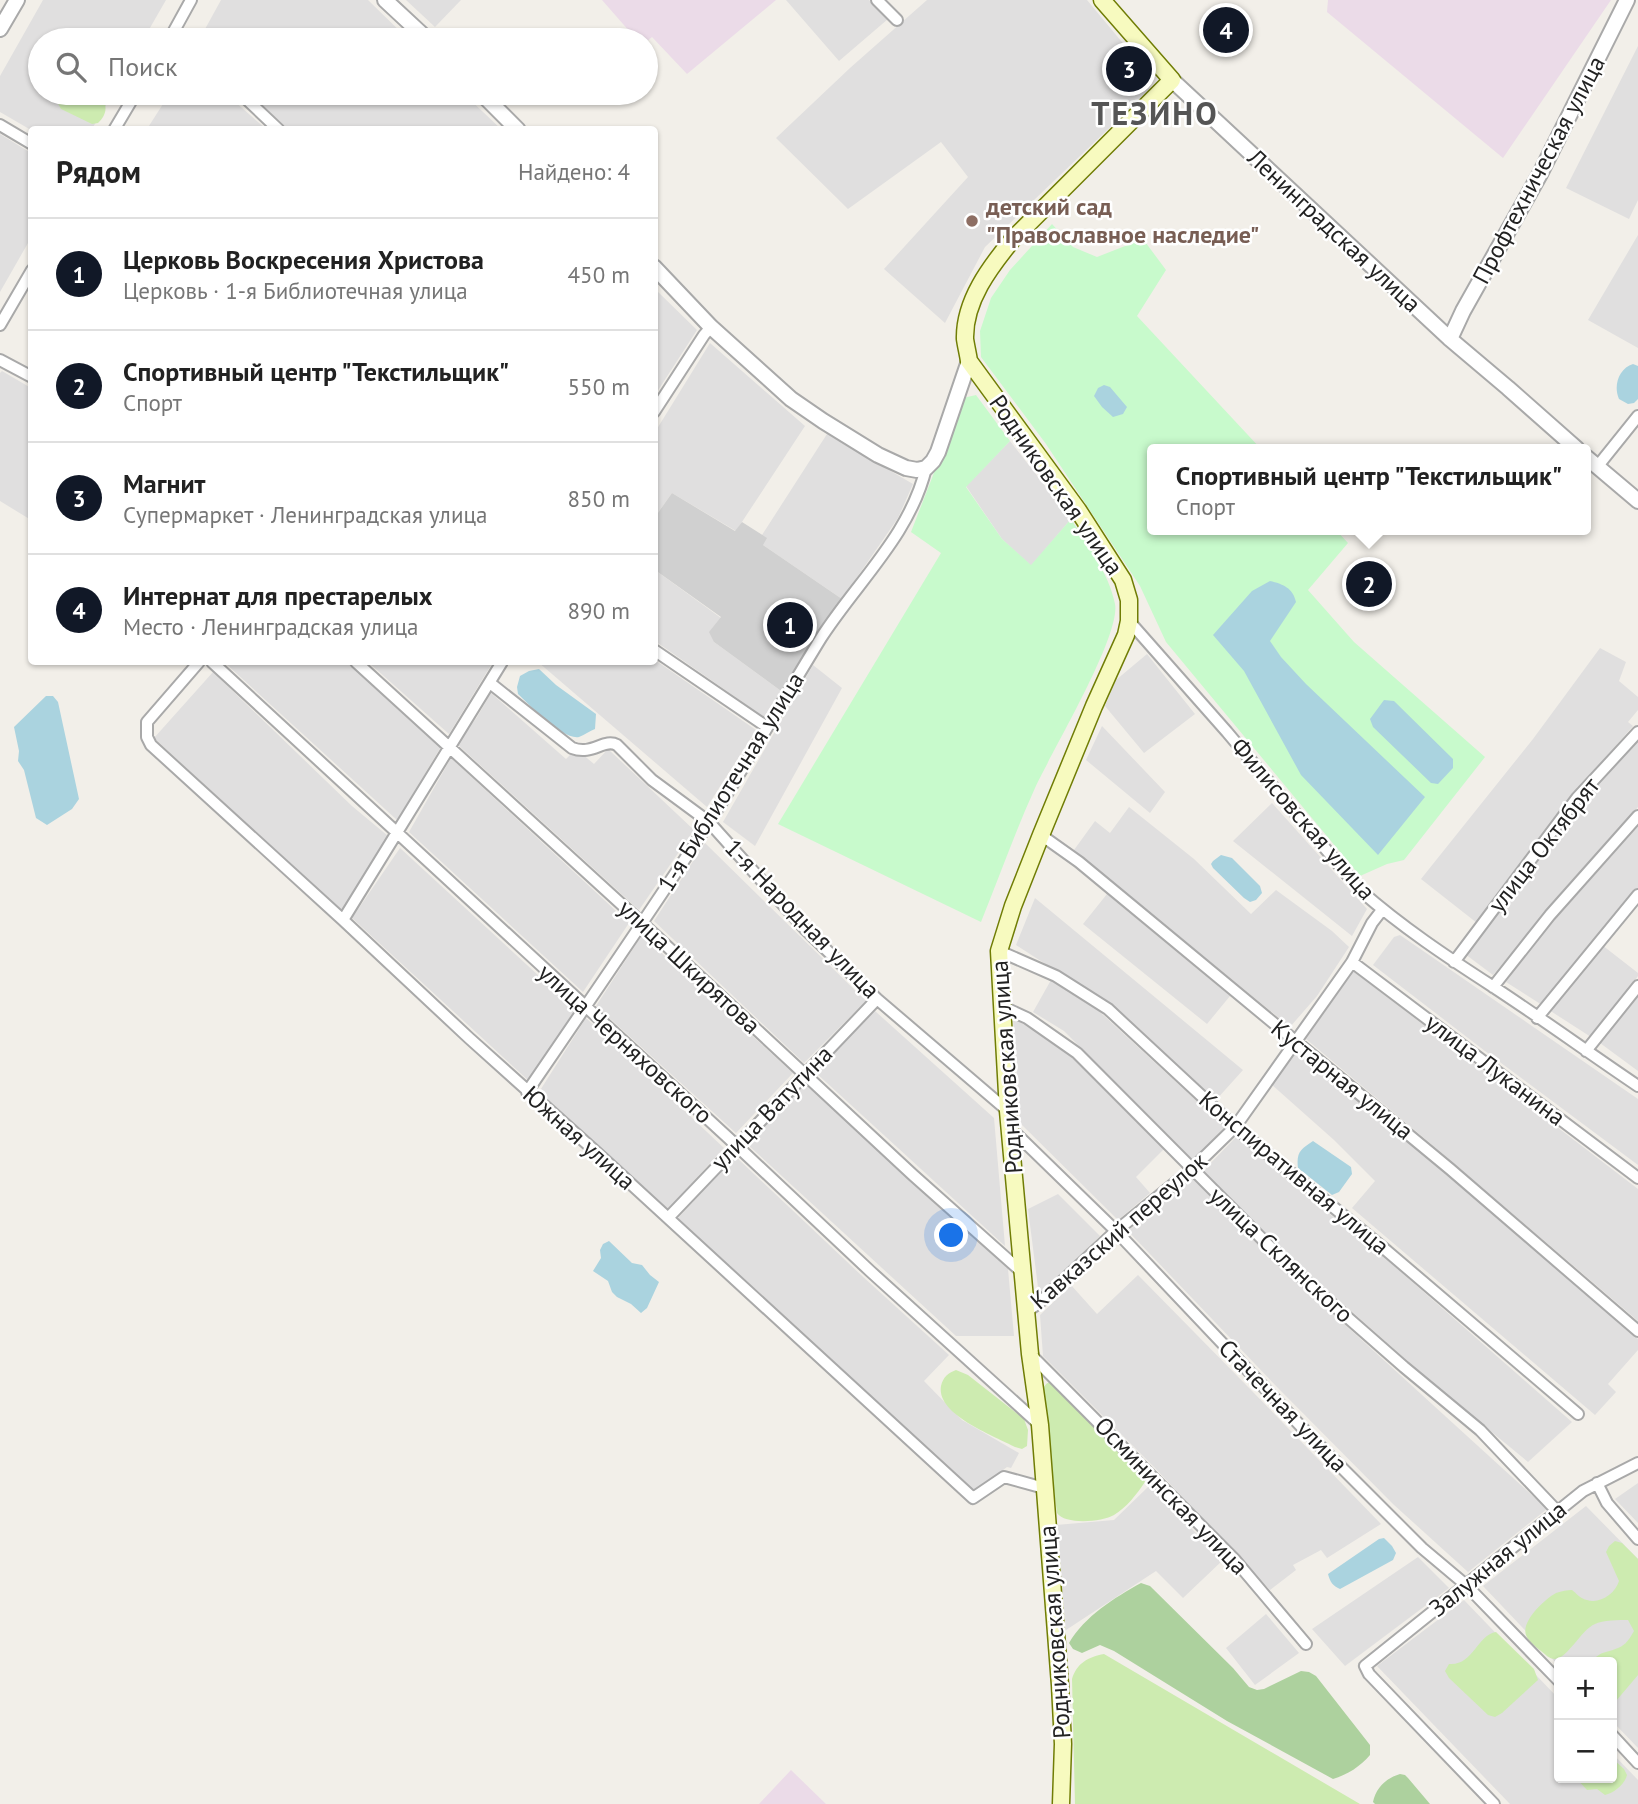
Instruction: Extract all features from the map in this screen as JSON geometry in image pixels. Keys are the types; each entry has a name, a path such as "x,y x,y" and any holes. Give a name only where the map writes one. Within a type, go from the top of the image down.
{"main road":[{"name":"Ленинградская улица","path":"1102,0 1172,80"},
{"path":"969,362 965,338 968,316 977,291 992,265 1013,239 1172,80"},
{"name":"Родниковская улица","path":"969,362 1078,510 1123,580 1129,600 1126,635 1041,835 1013,905 999,951 1008,1119 1030,1354 1040,1425 1063,1744 1061,1804"}],"street":[{"path":"180,28 191,0"},
{"path":"385,0 415,28"},
{"path":"877,0 897,20"},
{"name":"Профтехническая улица","path":"1450,339 1540,174 1627,0"},
{"path":"0,29 14,1"},
{"name":"Ленинградская улица","path":"1172,80 1450,339 1571,444"},
{"path":"116,126 129,105"},
{"path":"253,105 275,126"},
{"path":"493,105 514,126"},
{"path":"0,125 28,142"},
{"path":"658,271 711,327 791,399 878,455 905,468 926,468 933,461 969,362"},
{"path":"0,325 28,277"},
{"path":"658,406 711,327"},
{"path":"0,360 28,375"},
{"path":"1638,416 1592,462 1638,501"},
{"name":"1-я Библиотечная улица","path":"527,1092 709,821 845,602 897,535 913,506 926,468"},
{"name":"Филисовская улица","path":"1129,621 1361,891 1382,910 1454,962 1638,1087"},
{"path":"658,653 767,727"},
{"name":"Южная улица","path":"196,665 151,715 146,729 151,744 527,1092 973,1498 1004,1477 1044,1488"},
{"name":"улица Черняховского","path":"215,665 1040,1425"},
{"name":"улица Шкирятова","path":"359,665 1023,1273"},
{"path":"343,920 500,665"},
{"name":"1-я Народная улица","path":"490,683 572,748 585,751 613,742 652,780 709,821 806,930 1008,1119"},
{"name":"улица Октябрят","path":"1454,962 1577,798 1638,732"},
{"path":"1493,987 1549,915 1638,816"},
{"name":"Кустарная улица","path":"1041,835 1079,862 1450,1169 1638,1331"},
{"path":"1537,1018 1638,895"},
{"name":"Кавказский переулок","path":"1026,1312 1116,1231 1191,1170 1235,1127 1352,962 1372,923 1382,910"},
{"name":"Конспиративная улица","path":"999,951 1056,976 1108,1009 1235,1127 1289,1169 1578,1414"},
{"name":"улица Луканина","path":"1352,962 1638,1178"},
{"path":"1586,1051 1638,986"},
{"name":"улица Ватутина","path":"668,1218 877,999"},
{"name":"улица Склянского","path":"1001,1006 1027,1018 1077,1053 1290,1267 1480,1430 1557,1511"},
{"name":"Стачечная улица","path":"1008,1119 1313,1439 1422,1548 1466,1585 1554,1676"},
{"name":"Осмининская улица","path":"1030,1354 1235,1560 1306,1644"},
{"name":"Залужная улица","path":"1494,1804 1369,1674 1365,1666 1583,1491 1638,1463"},
{"path":"1597,1483 1607,1503 1638,1539"},
{"path":"1617,1740 1638,1763"}],"shaded area":[{"path":"43,0 166,0 150,28 28,28 28,105 106,105 94,126 28,126 28,128 0,112 0,76"},
{"path":"221,0 368,0 397,28 206,28"},
{"path":"406,0 461,0 435,27"},
{"path":"602,0 776,0 687,74 658,43 658,28 626,28"},
{"path":"786,0 869,0 888,19 839,61"},
{"path":"927,0 1087,0 1151,77 1149,90 985,247 945,323 884,269 968,177 941,142 848,209 776,138"},
{"path":"1328,0 1611,0 1503,158 1327,12"},
{"path":"1638,46 1638,200 1629,219 1566,188"},
{"path":"162,105 239,105 263,126 149,126"},
{"path":"262,105 476,105 498,126 285,126"},
{"path":"0,134 28,151 28,243 0,292"},
{"path":"1638,235 1638,348 1588,320"},
{"path":"658,292 697,330 658,390"},
{"path":"710,343 805,426 736,531 672,493 658,513 658,427"},
{"path":"2,371 28,386 28,518 0,501"},
{"path":"827,434 913,484 898,518 842,599 763,545 762,535"},
{"path":"1010,441 1071,519 1031,566 1002,539 966,486"},
{"path":"672,493 735,531 742,522 767,538 763,545 842,599 781,691 714,642 709,632 721,617 658,572 658,513"},
{"path":"658,572 721,618 714,642 781,691 764,717 658,643"},
{"path":"1600,648 1626,662 1619,681 1638,697 1638,710 1628,722 1633,726 1569,800 1477,923 1421,879 1533,739"},
{"path":"1147,654 1195,714 1144,753 1105,706 1116,680"},
{"path":"658,662 756,730 707,807 541,665 658,665"},
{"path":"227,665 350,665 441,747 397,820"},
{"path":"371,665 491,665 449,734"},
{"path":"813,665 842,688 755,846 723,822"},
{"path":"213,672 352,806 388,836 342,912 154,738"},
{"path":"491,693 566,759 572,753 581,753 594,764 608,749 694,830 639,910 457,744"},
{"path":"1102,726 1165,792 1150,813 1086,760"},
{"path":"1638,737 1638,807 1493,975 1465,954 1583,797"},
{"path":"451,758 629,923 583,992 409,832"},
{"path":"1272,803 1367,909 1352,936 1233,841"},
{"path":"1129,807 1194,859 1251,914 1276,890 1332,931 1349,947 1317,996 1290,1027 1074,850 1095,821 1110,833"},
{"path":"1638,823 1638,890 1542,1005 1506,982 1541,933"},
{"path":"705,843 866,1001 804,1063 654,921"},
{"path":"400,848 576,1010 529,1081 352,918"},
{"path":"1107,894 1230,996 1207,1024 1083,924"},
{"path":"1035,898 1243,1070 1216,1100 1123,1014 1016,945"},
{"path":"642,935 793,1073 736,1133 596,1006"},
{"path":"1400,935 1638,1099 1638,1165 1373,965 1394,937"},
{"path":"1602,945 1638,973 1638,976 1591,1037 1549,1010"},
{"path":"1353,971 1638,1189 1638,1321 1306,1039"},
{"path":"1051,980 1088,1001 1225,1127 1193,1160 1064,1031 1033,1012"},
{"path":"1638,997 1638,1071 1600,1043"},
{"path":"875,1011 994,1118 1005,1246 815,1072"},
{"path":"586,1018 724,1148 668,1209 539,1092"},
{"path":"1013,1018 1059,1046 1085,1067 1164,1149 1136,1177 1150,1193 1118,1220 1020,1123"},
{"path":"1296,1050 1418,1150 1638,1339 1638,1350 1608,1384 1616,1392 1595,1415 1352,1208 1375,1181 1271,1084"},
{"path":"806,1083 1008,1269 1014,1336 956,1336 747,1144"},
{"path":"1237,1136 1304,1194 1377,1251 1572,1422 1528,1462 1443,1392 1266,1236 1203,1171"},
{"path":"735,1156 949,1355 924,1381 962,1420 1019,1453 1011,1468 1007,1467 973,1493 678,1218"},
{"path":"1192,1177 1308,1291 1547,1509 1468,1572 1393,1504 1128,1231"},
{"path":"1058,1194 1100,1236 1039,1295 1028,1209"},
{"path":"1138,1275 1381,1524 1327,1558 1321,1550 1293,1565 1296,1570 1270,1590 1155,1468 1043,1356 1040,1315 1071,1285 1097,1314"},
{"path":"1638,1483 1638,1523 1615,1499"},
{"path":"1149,1486 1223,1560 1183,1598 1156,1571 1066,1630 1056,1525 1114,1520"},
{"path":"1586,1506 1638,1559 1638,1748 1617,1726 1617,1657 1554,1657 1554,1661 1483,1586"},
{"path":"1418,1557 1449,1588 1345,1666 1312,1629"},
{"path":"1464,1600 1554,1694 1554,1783 1617,1783 1617,1758 1638,1780 1638,1804 1510,1804 1377,1666"},
{"path":"1266,1614 1299,1653 1255,1685 1226,1648"},
{"path":"791,1770 826,1804 759,1804"}],"green space":[{"path":"59,105 105,105 104,115 98,123 92,124 61,109"},
{"path":"1052,224 1073,247 1097,257 1143,239 1166,270 1137,316 1256,444 1147,444 1147,535 1341,535 1348,543 1308,590 1354,642 1485,757 1404,860 1360,876 1166,642 1140,586 1046,444 981,357 980,331 991,298 1010,270"},
{"path":"976,395 1010,441 966,487 1002,539 1031,565 1071,519 1103,570 1115,604 1114,620 1097,667 1035,788 981,922 778,824 941,553 911,532 963,398"},
{"path":"956,1370 968,1375 1024,1419 1028,1430 1027,1446 1022,1449 1015,1447 981,1431 948,1406 942,1396 941,1386 946,1376"},
{"path":"1051,1382 1142,1475 1145,1482 1142,1487 1127,1505 1114,1515 1075,1521 1057,1513 1041,1395 1045,1385"},
{"path":"1615,1541 1622,1543 1638,1559 1638,1675 1617,1700 1617,1657 1596,1657 1621,1647 1627,1641 1634,1631 1628,1620 1595,1624 1565,1654 1554,1659 1532,1644 1525,1629 1535,1611 1556,1593 1572,1590 1583,1599 1592,1601 1611,1594 1619,1581 1606,1552"},
{"path":"1141,1583 1150,1586 1249,1687 1264,1689 1301,1671 1316,1676 1370,1745 1370,1755 1353,1770 1333,1779 1227,1721 1114,1651 1100,1645 1082,1653 1073,1649 1069,1643 1083,1624 1111,1601"},
{"path":"1496,1632 1534,1669 1538,1680 1495,1717 1488,1715 1445,1671 1449,1664 1464,1660 1484,1639"},
{"path":"1104,1654 1360,1804 1075,1804 1072,1679 1084,1662"},
{"path":"1617,1763 1627,1775 1622,1785 1605,1795 1597,1789 1587,1790 1581,1783 1617,1783"},
{"path":"1400,1774 1408,1778 1430,1804 1373,1802 1382,1784"}],"water":[{"path":"1633,364 1638,366 1638,399 1628,404 1619,399 1617,383 1624,369"},
{"path":"1104,385 1110,387 1127,407 1123,414 1113,417 1094,396 1098,388"},
{"path":"1270,581 1287,587 1296,602 1270,641 1281,657 1425,797 1378,855 1301,775 1244,671 1213,635 1252,591"},
{"path":"539,669 596,714 595,729 579,737 564,733 518,694 520,676"},
{"path":"46,696 53,696 58,702 79,799 72,809 47,825 36,818 24,770 18,761 19,751 14,727"},
{"path":"1384,700 1394,701 1453,759 1453,768 1438,784 1431,783 1373,727 1370,719"},
{"path":"1221,855 1232,858 1260,886 1262,893 1256,900 1250,902 1244,898 1213,868 1211,864"},
{"path":"1313,1141 1351,1167 1352,1174 1339,1192 1332,1195 1298,1168 1300,1152"},
{"path":"609,1241 632,1263 642,1265 659,1282 647,1308 641,1313 617,1297 608,1281 593,1271 601,1258 600,1250 603,1244"},
{"path":"1384,1538 1396,1553 1393,1560 1340,1589 1335,1587 1328,1574"}],"place":[{"name":"Интернат для престарелых","path":"1226,30"},
{"name":"Магнит","path":"1129,69"},
{"name":"детский сад \"Православное наследие\"","path":"972,221"},
{"name":"Спортивный центр \"Текстильщик\"","path":"1369,584"},
{"name":"Церковь Воскресения Христова","path":"790,625"}],"district":[{"name":"ТЕЗИНО","path":"1155,114"}]}
